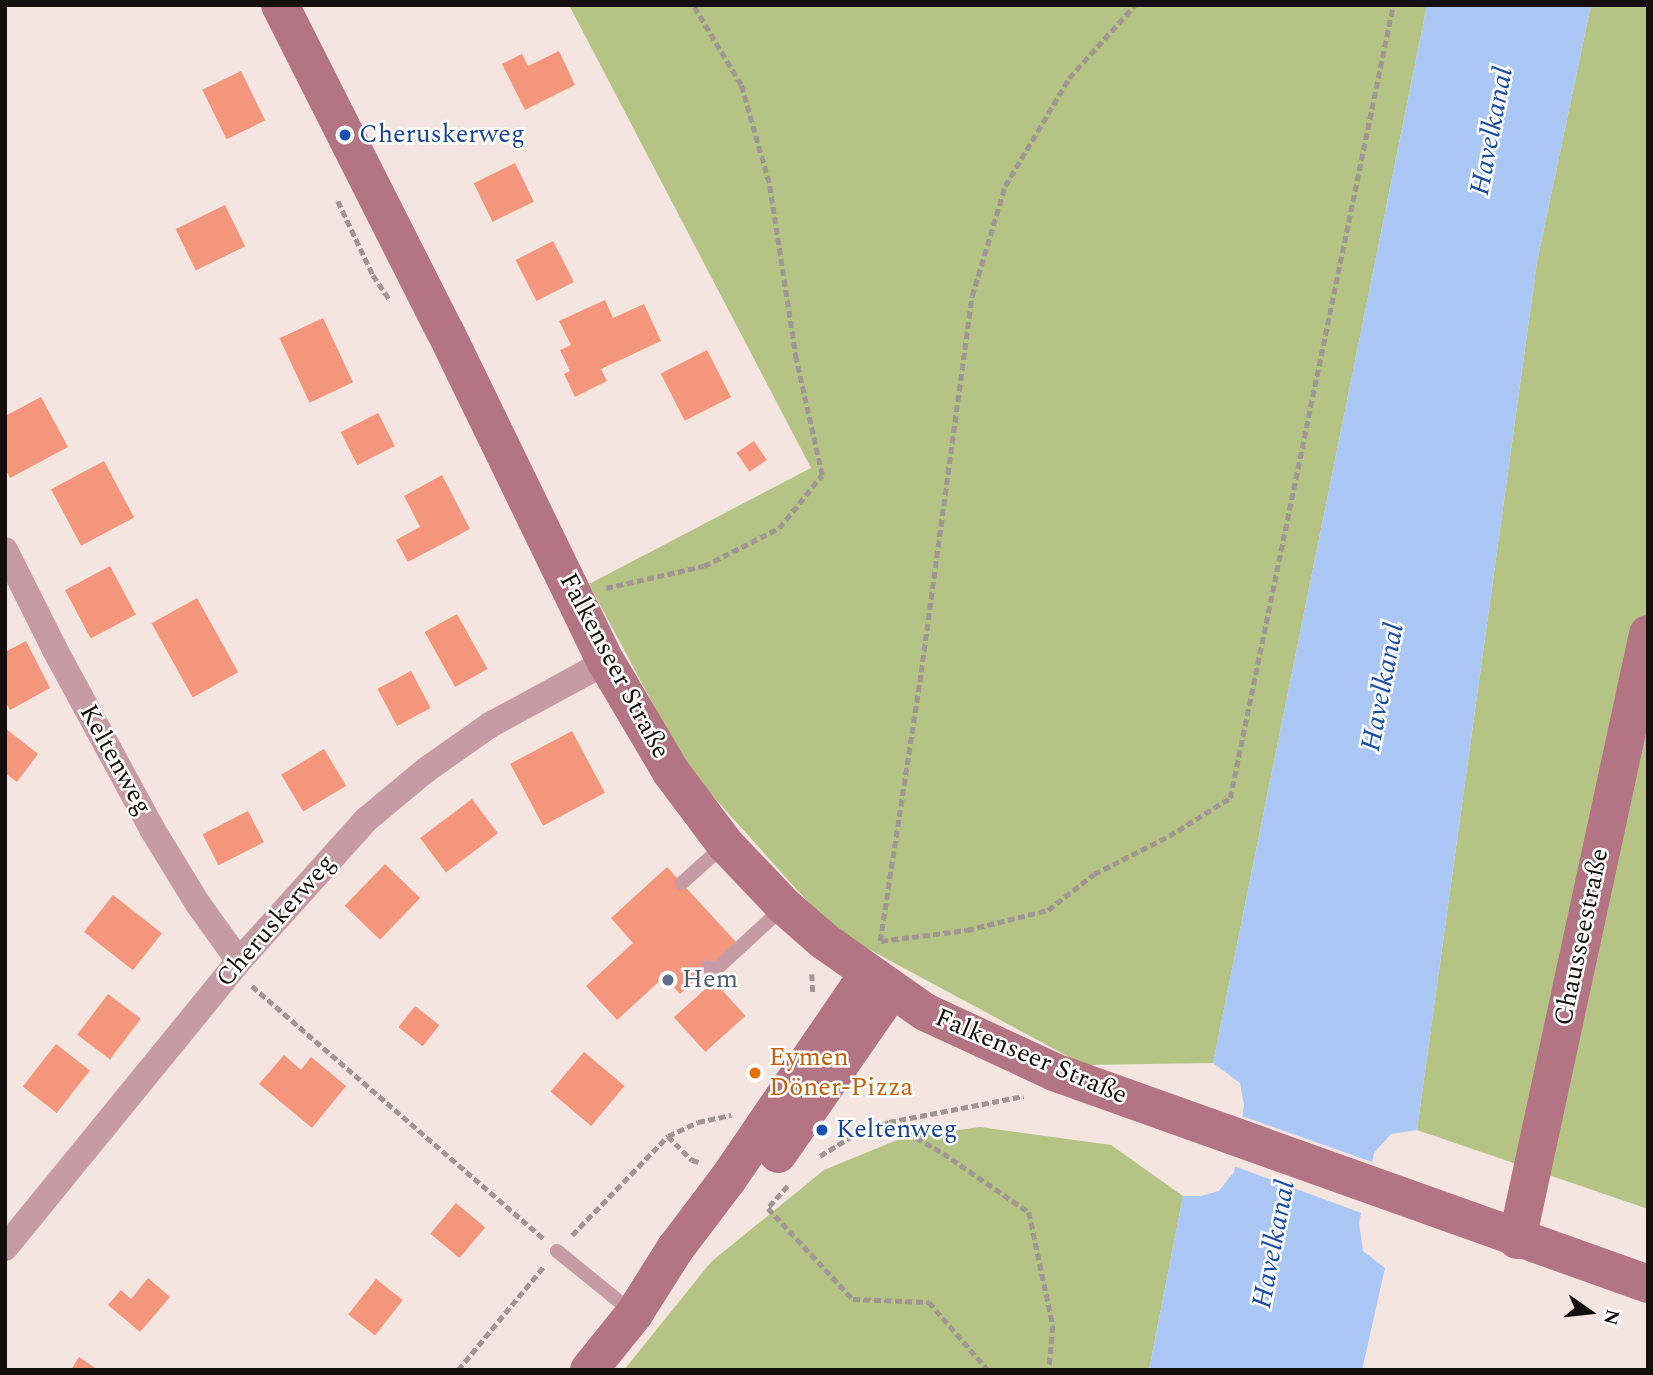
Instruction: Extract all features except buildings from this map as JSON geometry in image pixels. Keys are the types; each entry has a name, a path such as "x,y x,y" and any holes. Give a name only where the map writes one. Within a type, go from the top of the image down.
{"main road":[{"name":"Falkenseer Straße","path":"280,5 606,662 671,772 725,844 784,906 875,968 925,1012 1054,1072 1517,1240 1648,1284"},
{"name":"Chausseestraße","path":"1517,1240 1648,634"},
{"path":"589,1370 634,1314 675,1249 728,1179 875,968"}],"street":[{"name":"Keltenweg","path":"6,553 152,829 236,965"},
{"name":"Cheruskerweg","path":"5,1248 236,965 367,819 426,770 490,725 606,662"}],"lane":[{"path":"682,883 725,844"},
{"path":"708,967 713,972 784,906"},
{"path":"557,1251 634,1314"}],"path":[{"path":"575,595 704,566 779,528 822,475 796,359 765,171 741,85 693,5"},
{"path":"875,968 921,672 972,296 1005,186 1069,78 1135,5"},
{"path":"875,968 967,930 1048,910 1094,874 1169,836 1230,798 1393,5"},
{"path":"236,965 557,1251"},
{"path":"811,1162 853,1135 889,1122 1025,1096"},
{"path":"708,1165 692,1160 668,1136 698,1122 736,1114"},
{"path":"889,1122 943,1153 1029,1212 1053,1326 1049,1370"},
{"path":"794,1180 768,1208 853,1299 929,1302 988,1370"}],"green space":[{"path":"569,5 1427,5 1213,1063 1084,1065 833,930 686,766 589,584 811,468"},
{"path":"1591,5 1648,5 1648,1209 1417,1130 1537,262"},
{"path":"980,1127 1111,1145 1183,1196 1149,1370 624,1370 711,1262 824,1170 902,1138"}],"water":[{"name":"Havelkanal","path":"1427,5 1591,5 1537,262 1417,1130 1391,1134 1374,1153 1359,1223 1363,1251 1385,1268 1362,1370 1149,1370 1183,1196 1201,1196 1219,1191 1234,1172 1244,1105 1240,1083 1213,1063"}],"pier":[{"path":"1239,1115 1375,1163 1364,1214 1231,1165"}],"place":[{"name":"Cheruskerweg","path":"345,135"},
{"name":"Hem","path":"668,980"},
{"name":"Eymen Döner-Pizza","path":"755,1073"},
{"name":"Keltenweg","path":"822,1130"}]}
